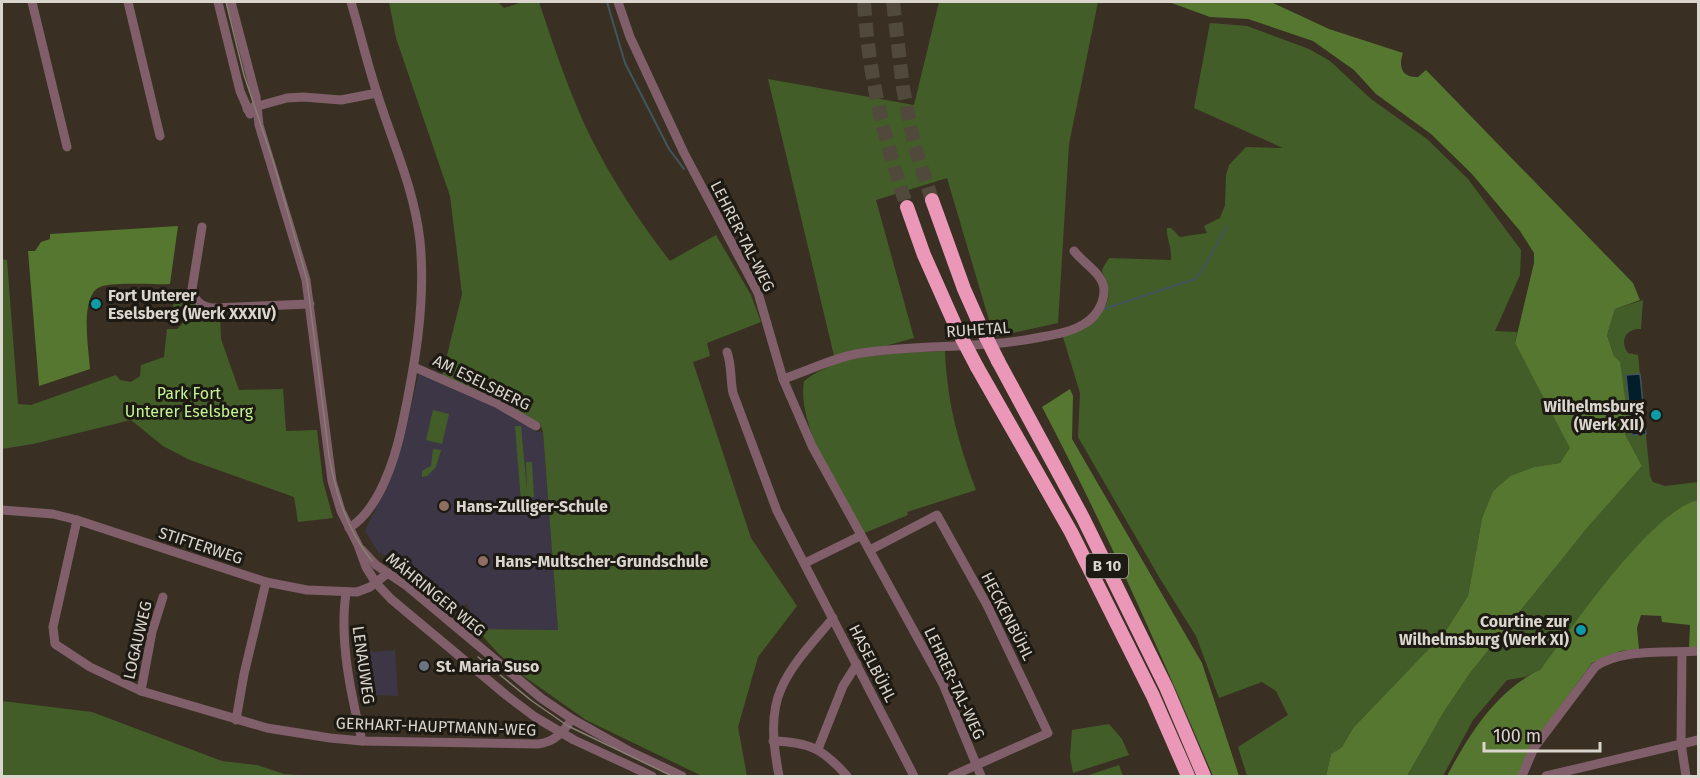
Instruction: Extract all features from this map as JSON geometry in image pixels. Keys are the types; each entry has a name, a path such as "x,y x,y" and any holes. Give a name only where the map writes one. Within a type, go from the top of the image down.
{"highway":[{"name":"B 10","path":"932,200 964,289 980,325 1093,539 1166,687 1204,777"},
{"name":"B 10","path":"907,207 924,255 956,327 976,367 1071,532 1153,696 1188,777"}],"street":[{"path":"32,2 67,147"},
{"path":"128,2 160,136"},
{"name":"MÄHRINGER WEG","path":"218,2 238,82 247,109 259,125"},
{"name":"MÄHRINGER WEG","path":"231,2 257,106 259,125 299,255 310,304 329,468 338,502 366,567 376,583 394,602 530,713 562,733 652,777"},
{"name":"AM ESELSBERG","path":"349,528 368,512 389,469 399,438 414,367 421,301 420,241 405,168 377,93 351,2"},
{"name":"LEHRER-TAL-WEG","path":"618,2 630,37 688,162 758,293 783,379 812,446 943,684 981,777"},
{"path":"247,109 295,97 341,100 377,93"},
{"path":"202,227 192,289 204,307 310,304"},
{"name":"RUHETAL","path":"783,379 858,353 888,349 1018,342 1077,328 1086,323 1099,310 1104,286 1097,275 1074,251"},
{"name":"HASELBÜHL","path":"727,352 731,364 729,378 733,393 777,511 914,777"},
{"name":"AM ESELSBERG","path":"414,367 498,404 536,426"},
{"name":"STIFTERWEG","path":"2,510 53,514 77,520 266,582 316,592 366,589 388,573"},
{"name":"HECKENBÜHL","path":"870,550 937,515 987,605 1048,733"},
{"name":"GERHART-HAUPTMANN-WEG","path":"77,520 53,627 55,644 90,667 141,691 236,720 300,733 362,741 535,745 549,742 562,733"},
{"path":"805,563 860,536"},
{"name":"MÄHRINGER WEG","path":"358,545 376,565 407,586 528,688 572,718 629,751 682,777"},
{"path":"236,720 244,674 266,582"},
{"name":"LENAUWEG","path":"346,592 343,619 352,696 362,741"},
{"name":"LOGAUWEG","path":"141,691 152,632 163,597"},
{"path":"778,777 773,741 780,691 790,673 833,618"},
{"path":"1522,777 1534,748 1595,667 1608,658 1628,654 1698,651"},
{"path":"1682,652 1681,743 1686,777"},
{"path":"818,749 843,686 857,664"},
{"path":"562,733 572,718"},
{"name":"LEHRER-TAL-WEG","path":"977,765 1048,733"},
{"path":"1546,777 1698,740"},
{"path":"773,741 799,742 818,749 847,777"},
{"path":"952,777 977,765"}],"shaded area":[{"path":"419,373 525,420 535,432 543,432 558,630 476,629 467,604 453,607 403,566 378,552 365,531 389,483 403,441"},
{"path":"372,650 373,652 395,650 398,696 376,695 375,690 358,691 355,652"}],"green space":[{"path":"389,2 498,2 504,8 522,2 539,2 583,122 599,154 648,232 670,261 716,235 751,295 761,322 707,343 710,356 693,362 751,538 797,606 758,657 738,727 747,776 702,776 586,720 522,675 476,629 558,630 543,432 540,423 442,376 462,294 450,196 396,38"},
{"path":"939,2 1098,2 1069,144 1058,323 994,337 947,178 876,200 914,338 835,360 768,79 914,105"},
{"path":"1169,2 1271,2 1329,29 1403,53 1401,67 1405,74 1418,77 1426,70 1633,283 1640,300 1615,309 1607,335 1614,356 1620,362 1628,421 1625,434 1642,466 1588,527 1470,673 1445,710 1407,776 1326,776 1331,754 1342,747 1353,728 1445,632 1468,596 1482,518 1493,491 1510,476 1534,467 1560,463 1570,448 1515,343 1534,263 1534,253 1520,231 1472,174 1431,134 1376,94 1354,70 1313,41 1248,19 1210,17"},
{"path":"1210,23 1247,26 1309,49 1330,61 1371,99 1427,139 1468,179 1521,250 1520,275 1495,331 1517,332 1515,343 1571,448 1560,463 1534,467 1510,476 1493,491 1482,518 1468,596 1445,632 1353,728 1342,747 1331,754 1326,776 1247,776 1238,747 1288,715 1276,691 1262,682 1219,698 1196,636 1078,437 1080,393 1063,337 1089,323 1103,310 1109,293 1102,271 1109,258 1171,260 1167,228 1171,228 1180,237 1207,233 1204,226 1220,218 1225,205 1226,175 1229,165 1246,147 1283,148 1194,108"},
{"path":"178,226 170,284 110,285 95,290 90,298 87,322 90,369 39,386 28,251 35,251 41,242 50,239 50,234"},
{"name":"Park Fort Unterer Eselsberg","path":"2,259 7,260 18,404 31,405 116,375 120,380 131,382 140,376 141,365 164,357 167,329 177,329 183,323 180,313 173,309 174,298 191,300 200,310 220,312 221,339 239,390 283,389 286,431 317,430 323,481 333,518 298,522 294,497 190,460 163,446 131,420 33,444 2,449"},
{"path":"1643,300 1641,329 1628,333 1624,344 1628,353 1638,355 1650,476 1653,482 1665,486 1698,482 1698,500 1671,514 1585,612 1541,669 1525,677 1507,680 1473,720 1443,776 1407,776 1445,710 1470,673 1588,527 1642,466 1625,434 1628,421 1614,356 1607,335 1615,309"},
{"path":"945,351 954,422 976,490 907,512 908,515 862,534 822,459 814,439 803,399 804,381 819,371 853,359"},
{"path":"1070,389 1073,396 1072,439 1202,663 1239,776 1213,776 1131,590 1042,407"},
{"path":"433,410 449,414 442,444 426,440"},
{"path":"515,426 521,426 527,491 526,462 532,462 534,497 527,497 527,502 521,502"},
{"path":"433,449 441,450 436,467 427,476 422,477 422,471 431,466"},
{"path":"1698,500 1698,648 1689,648 1690,625 1662,622 1661,616 1641,615 1637,628 1639,649 1620,651 1592,663 1531,746 1520,776 1447,776 1486,715 1511,689 1541,669 1613,573 1636,547 1658,525 1679,509"},
{"path":"2,701 92,712 222,761 257,765 284,774 315,776 2,776"},
{"path":"1109,724 1122,739 1129,755 1073,773 1070,757 1072,730"},
{"path":"1119,765 1123,776 1089,776 1089,775"}],"water":[{"path":"1640,374 1646,434 1632,435 1626,375"}],"waterway":[{"path":"607,2 625,63 669,149 684,169"},
{"path":"1104,309 1195,279 1226,228"}],"tunnel":[{"path":"864,2 869,56 878,106 907,207"},
{"path":"893,2 903,88 914,144 932,200"}],"tram line":[{"path":"226,2 244,75 274,164 307,280 329,456 335,484 349,524 372,561"},
{"path":"478,657 532,701 568,726 672,776"}],"place":[{"name":"Fort Unterer Eselsberg (Werk XXXIV)","path":"96,304"},
{"name":"Wilhelmsburg (Werk XII)","path":"1656,415"},
{"name":"Hans-Zulliger-Schule","path":"444,506"},
{"name":"Hans-Multscher-Grundschule","path":"483,561"},
{"name":"Courtine zur Wilhelmsburg (Werk XI)","path":"1581,630"},
{"name":"St. Maria Suso","path":"424,666"}]}
